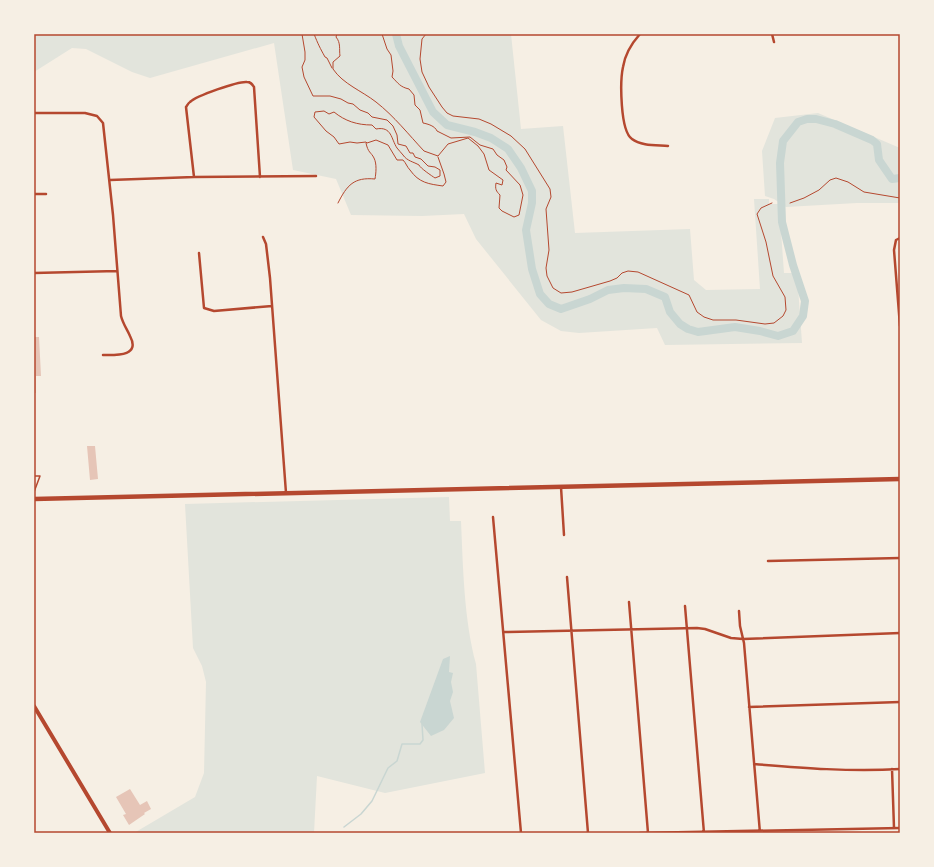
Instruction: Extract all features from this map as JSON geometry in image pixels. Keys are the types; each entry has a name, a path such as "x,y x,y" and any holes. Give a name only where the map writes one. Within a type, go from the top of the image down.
{"main road":[{"path":"34,499 900,479"},
{"path":"34,706 110,833"}],"street":[{"path":"640,34 631,45 622,67 622,115 626,132 631,139 640,143 668,146"},
{"path":"772,34 774,42"},
{"path":"194,177 186,107 190,101 206,94 235,83 248,82 252,83 254,87 260,177"},
{"path":"34,113 85,113 97,116 103,123 110,180 121,316 122,323 131,337 132,343 131,349 128,353 103,355"},
{"path":"110,180 194,177 316,176"},
{"path":"34,194 46,194"},
{"path":"263,237 266,244 270,278 286,493"},
{"path":"900,238 896,240 894,250 900,326"},
{"path":"199,253 203,306 206,310 214,311 272,306"},
{"path":"34,273 117,271"},
{"path":"561,487 564,535"},
{"path":"494,518 521,833"},
{"path":"768,561 900,558"},
{"path":"567,577 588,833"},
{"path":"629,602 648,833"},
{"path":"685,606 704,832"},
{"path":"739,611 743,639 760,832"},
{"path":"504,632 687,628 705,629 720,635 743,639 900,633"},
{"path":"749,707 900,702"},
{"path":"754,764 831,769 900,768"},
{"path":"892,769 894,828"},
{"path":"640,833 812,832 900,828"}],"lane":[{"path":"34,476 40,476 34,492"}],"path":[{"path":"302,34 306,52 302,67 304,77 313,96 330,96 341,99 353,104 372,117 387,120 393,126 397,135 398,144 406,146 410,153 413,153 415,157 422,159 428,166 438,168 440,170 440,176 435,178 420,168 419,165 403,156 402,152 397,148 390,133 387,131 379,128 376,129 372,125 362,125 345,120 340,118 334,112 329,114 324,111 315,112 314,116 323,128 334,137 339,144 350,142 357,144 367,143 376,140 388,145 397,160 403,160 418,180 444,186 446,182 438,156"},
{"path":"314,34 318,46 339,78 358,89 377,103 424,151 438,156"},
{"path":"333,69 333,62 340,56 340,47 336,36 337,34"},
{"path":"382,34 387,49 391,55 393,71 392,77 396,83 409,89 414,95 415,105 420,110 423,123 431,125 437,132 446,137 473,138 480,146 493,149 497,155 504,160 506,170 520,185 523,195 519,215 514,217 502,211 500,208 500,195 496,191 496,183 502,185 503,180 489,170 484,154 472,140 468,138 448,144 438,156"},
{"path":"426,34 422,39 420,59 422,72 429,87 442,107 453,116 479,119 512,136 525,149 550,189 551,197 546,208 548,250 546,268 549,281 553,288 561,293 572,292 610,281 628,271 638,272 689,295 697,312 704,317 713,320 736,320 765,324 774,323 783,316 786,310 785,297 772,276 766,242 757,214 761,208 772,203"},
{"path":"338,203 348,187 356,180 375,179 376,172 374,158 368,150 366,142"},
{"path":"790,202 804,198 819,190 830,180 836,178 848,182 864,192 900,198"}],"shaded area":[{"path":"34,34 511,34 521,129 563,126 575,233 690,229 694,280 706,290 760,289 754,199 769,199 769,204 779,204 784,273 797,273 802,343 665,345 657,328 579,333 561,331 541,320 476,239 464,214 422,216 351,215 336,179 293,170 274,43 150,78 132,72 86,49 72,48 34,72"},
{"path":"818,113 900,148 900,203 857,203 786,207 774,199 765,196 762,151 775,118"},
{"path":"449,497 450,521 461,521 465,593 469,630 476,664 485,773 385,793 317,776 314,833 134,833 195,797 204,773 206,682 202,666 193,648 185,504"},
{"path":"450,656 449,672 453,673 451,682 453,692 450,701 454,718 444,730 431,736 420,722 443,659"}],"building":[{"path":"34,337 39,337 41,376 36,376 36,393 34,393"},
{"path":"87,446 95,446 98,479 90,480"},
{"path":"130,789 140,805 147,801 151,809 129,825 123,815 126,814 116,797"}],"waterway":[{"path":"396,34 399,46 433,112 447,125 475,132 491,138 508,149 521,168 532,191 532,203 526,230 532,269 540,294 549,304 561,309 590,299 608,290 624,288 646,289 665,297 670,312 680,324 688,329 698,332 735,327 760,331 778,336 793,331 803,316 805,301 793,265 782,222 780,163 783,141 798,122 807,119 816,119 835,124 872,140 877,144 879,160 892,179 900,178"},
{"path":"344,827 361,814 372,801 388,768 397,761 402,744 420,744 423,740 422,724"}]}
